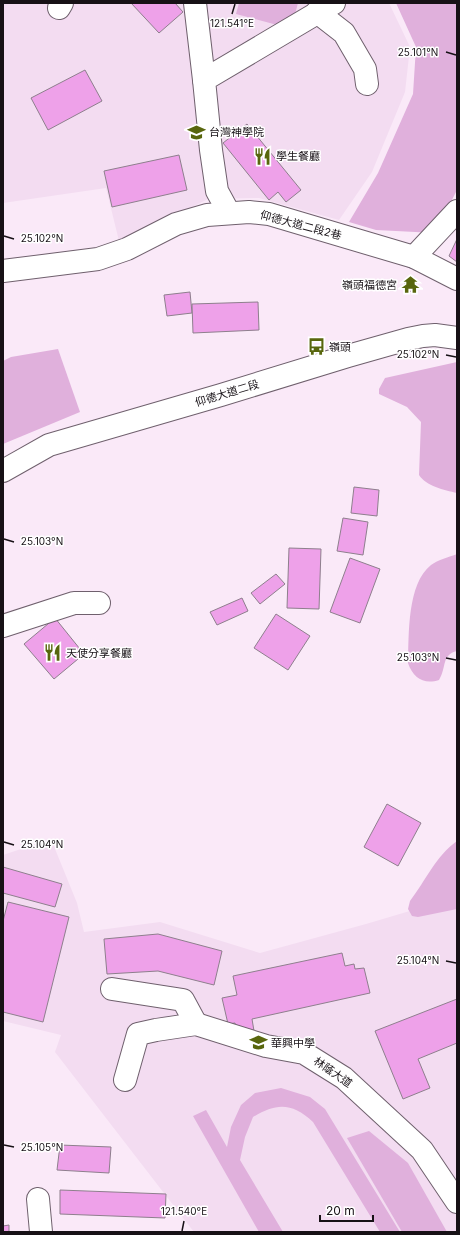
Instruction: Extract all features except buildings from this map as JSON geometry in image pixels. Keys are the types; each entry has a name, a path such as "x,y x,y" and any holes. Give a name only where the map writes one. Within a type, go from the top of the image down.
{"street":[{"path":"195,3 217,191 229,213"},
{"path":"204,80 326,8 344,33 365,69 367,84"},
{"path":"414,257 457,210"},
{"name":"仰德大道二段2巷","path":"3,271 98,259 127,249 176,224 207,215 249,212 269,214 414,257 457,279"},
{"name":"仰德大道二段","path":"3,471 49,445 348,356 423,336 435,335 457,338"},
{"path":"3,626 74,603 99,603"},
{"path":"112,989 183,1000 196,1024"},
{"name":"林蔭大道","path":"124,1080 138,1034 156,1030 196,1024 266,1046 304,1053 344,1078 422,1150 457,1202"},
{"path":"38,1199 41,1232"}],"shaded area":[{"name":"台灣神學院","path":"3,3 389,3 410,47 405,92 372,172 339,220 259,198 208,199 139,234 119,241 106,188 3,203"},
{"path":"239,3 298,3 294,18 281,26 236,14"},
{"path":"396,3 457,3 457,190 435,233 376,230 349,222 378,173 413,94 416,47"},
{"path":"58,349 80,412 3,444 3,361 11,357"},
{"path":"457,362 457,493 431,485 419,475 421,422 407,407 379,394 379,389 385,378"},
{"path":"457,554 457,651 449,655 446,659 439,680 429,682 424,681 413,673 408,663 409,624 413,597 417,584 423,573 431,565"},
{"name":"華興中學","path":"51,839 77,903 84,932 160,922 260,953 457,897 457,1232 194,1232 55,1052 61,1035 3,1021 3,855"},
{"path":"457,841 457,909 418,917 412,916 408,909 410,901 437,861"},
{"path":"281,1088 310,1097 325,1109 400,1232 380,1232 313,1122 305,1115 291,1108 277,1107 261,1112 253,1117 245,1137 240,1160 283,1232 259,1232 193,1116 206,1110 227,1147 231,1127 241,1105 255,1093"},
{"path":"369,1131 408,1163 447,1232 402,1232 347,1138"}],"place":[{"name":"台灣神學院","path":"196,132"},
{"name":"學生餐廳","path":"263,156"},
{"name":"嶺頭福德宮","path":"410,285"},
{"name":"嶺頭","path":"316,347"},
{"name":"天使分享餐廳","path":"53,653"},
{"name":"華興中學","path":"258,1043"}]}
